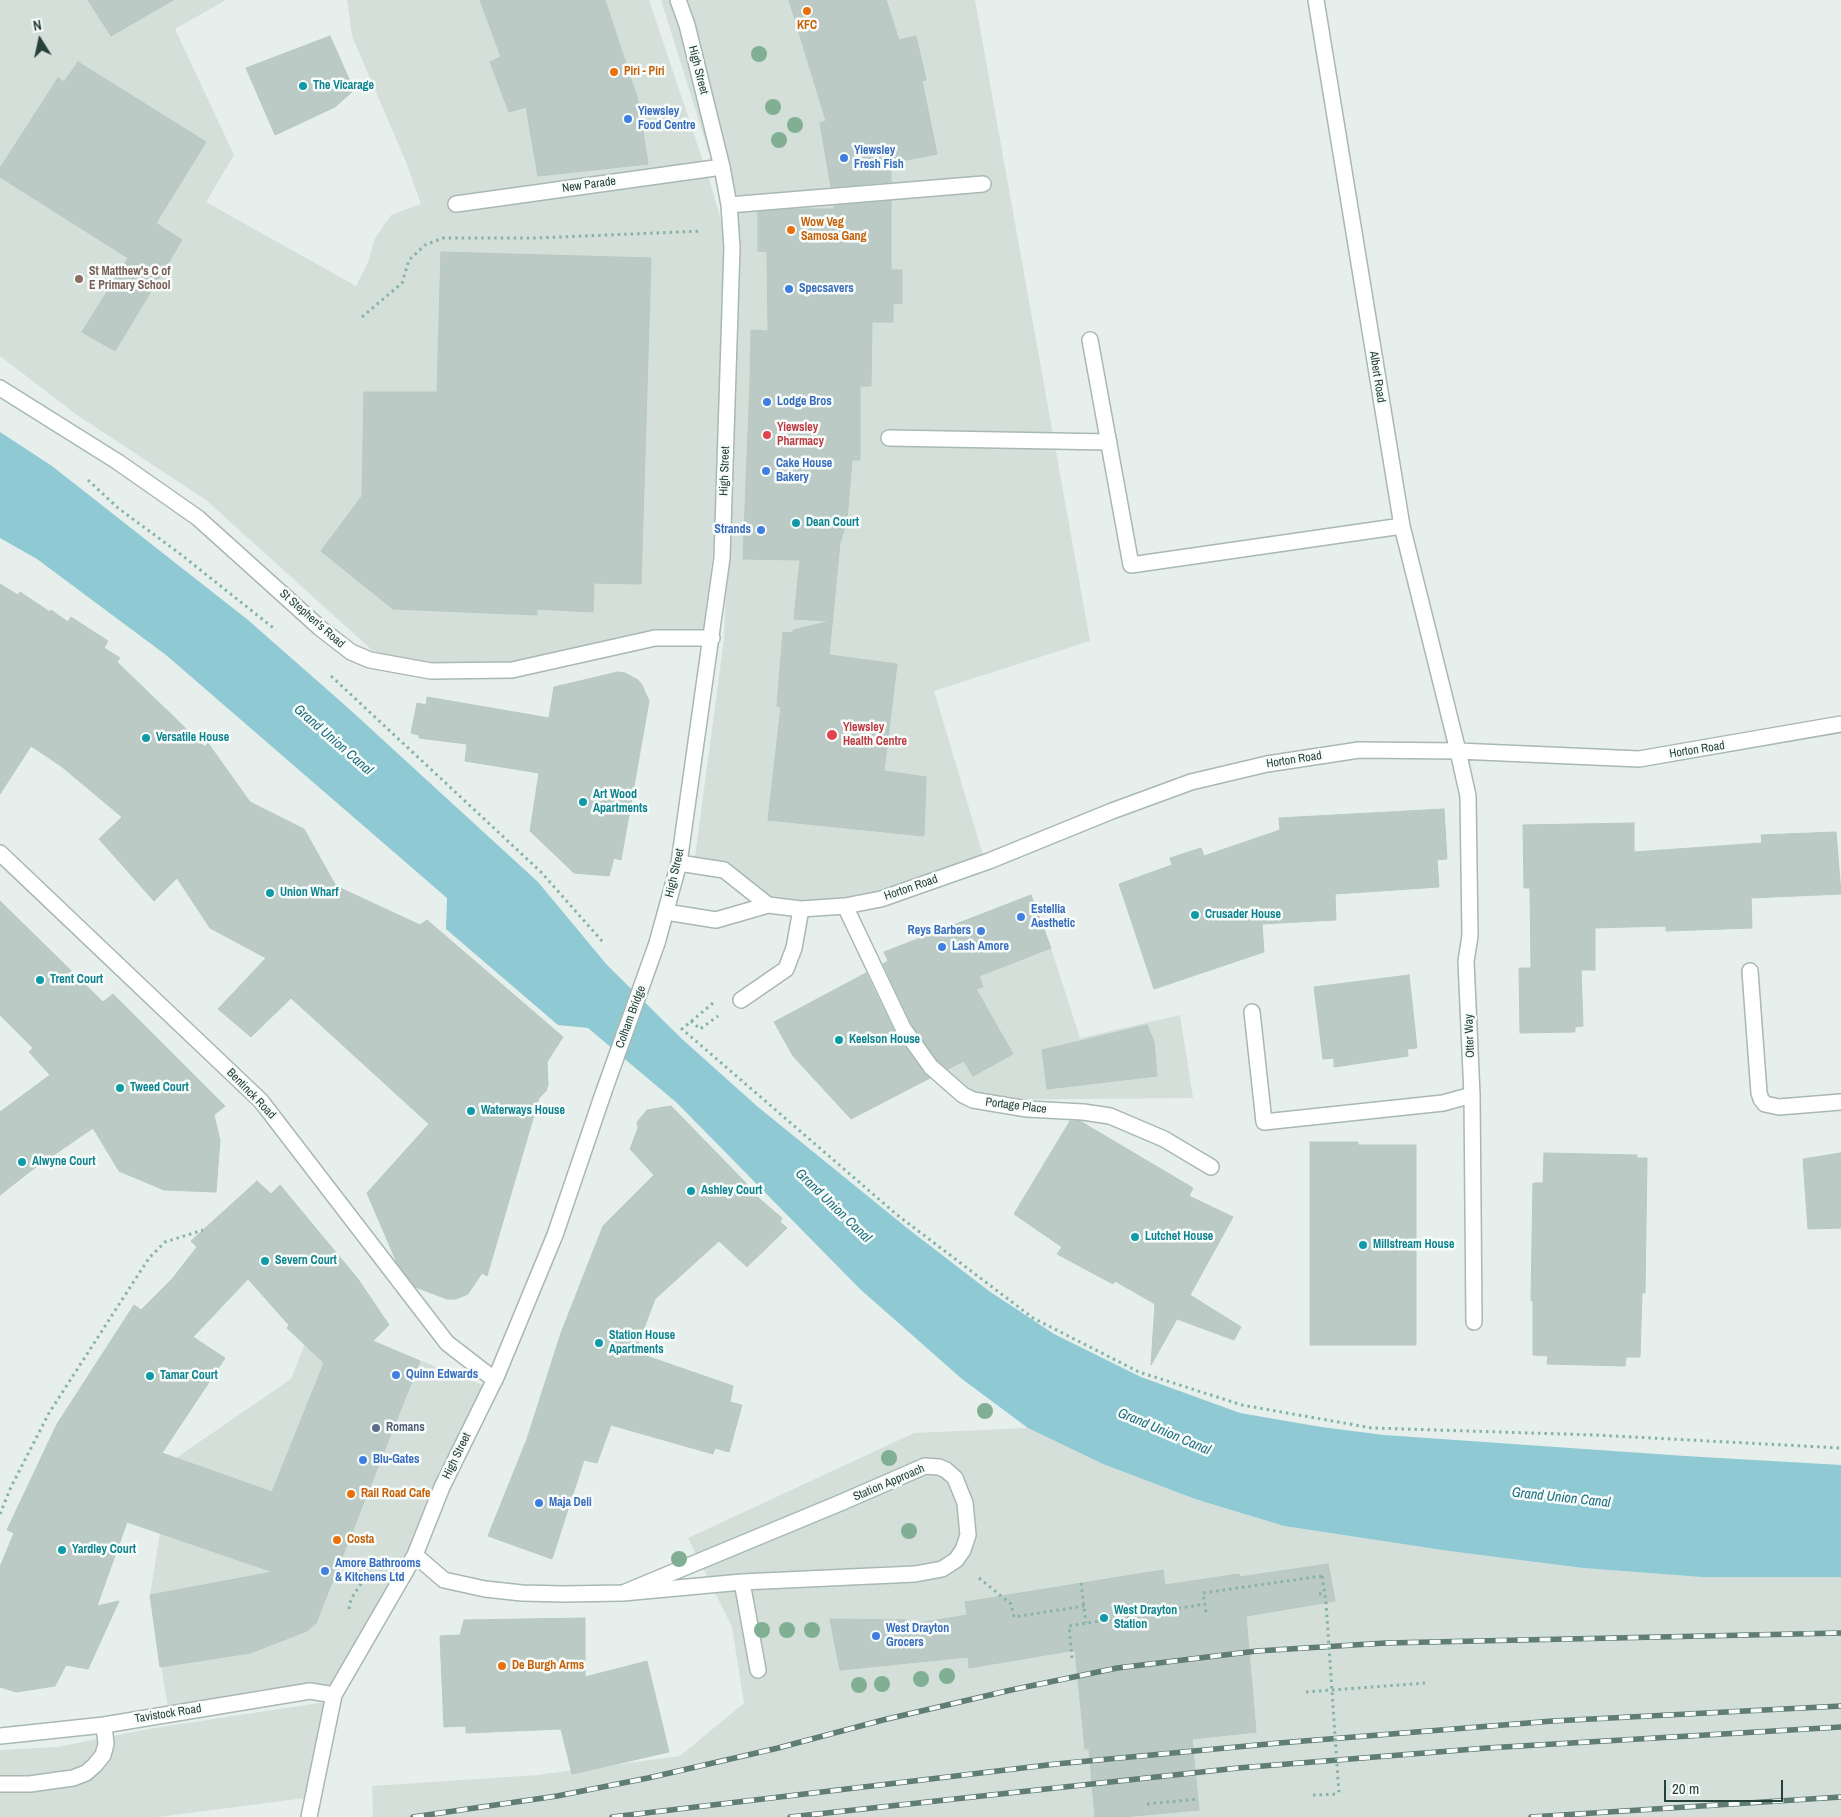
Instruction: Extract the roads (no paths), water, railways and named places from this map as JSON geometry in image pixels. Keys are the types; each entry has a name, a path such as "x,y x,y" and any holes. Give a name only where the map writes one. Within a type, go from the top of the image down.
{"street":[{"name":"High Street","path":"657,943 679,864 722,558 732,247 729,205 722,167 687,25 678,0"},
{"name":"Albert Road","path":"1316,0 1402,526 1458,751"},
{"name":"New Parade","path":"456,204 722,167"},
{"path":"729,205 983,184"},
{"path":"1090,340 1131,565 1402,526"},
{"name":"St Stephen's Road","path":"0,388 118,462 198,518 320,628 351,652 370,660 431,671 512,670 656,638 712,638"},
{"path":"889,438 1109,442"},
{"name":"Horton Road","path":"666,912 716,920 768,905 801,909 845,906 881,899 989,861 1190,782 1267,764 1360,750 1458,751 1640,759 1841,724"},
{"name":"Otter Way","path":"1458,751 1468,796 1470,936 1466,961 1472,1095 1474,1322"},
{"name":"Bentinck Road","path":"0,853 261,1101 447,1342 495,1380"},
{"path":"679,864 724,870 768,905"},
{"name":"Portage Place","path":"845,906 904,1028 931,1067 963,1095 973,1100 1026,1109 1083,1112 1110,1116 1164,1139 1211,1167"},
{"path":"741,1000 786,969 794,948 801,909"},
{"name":"Colham Bridge","path":"604,1091 657,943"},
{"path":"1750,971 1761,1099 1765,1104 1779,1107 1841,1102"},
{"path":"1252,1012 1264,1122 1443,1103 1472,1095"},
{"name":"High Street","path":"309,1817 334,1695 415,1555 442,1487 495,1380 555,1235 604,1091"},
{"name":"Station Approach","path":"415,1555 444,1580 485,1589 564,1594 623,1593 742,1582 915,1574 942,1570 956,1560 967,1540 965,1504 955,1478 946,1470 932,1466 918,1468 840,1503 623,1593"},
{"path":"742,1582 758,1670"},
{"name":"Tavistock Road","path":"0,1736 104,1724 310,1691 334,1695"},
{"path":"0,1784 49,1782 72,1778 86,1773 96,1765 103,1755 106,1744 104,1724"}],"water":[{"name":"Grand Union Canal","path":"0,432 52,466 248,620 347,707 538,882 607,965 682,1039 758,1107 907,1228 989,1291 1054,1334 1141,1377 1240,1413 1321,1427 1384,1435 1841,1465 1841,1577 1701,1577 1583,1568 1449,1551 1284,1526 1195,1499 1103,1464 1028,1428 962,1379 860,1289 677,1103 588,1028 558,1025 446,929 447,898 166,655 37,559 0,538"}],"railway":[{"path":"413,1817 557,1796 648,1778 778,1748 883,1720 1011,1690 1117,1668 1257,1651 1386,1643 1841,1633"},
{"path":"612,1817 1056,1764 1279,1743 1553,1721 1841,1706"},
{"path":"790,1817 1238,1768 1487,1748 1841,1727"},
{"path":"1531,1817 1841,1797"}],"place":[{"name":"KFC","path":"807,11"},
{"name":"Piri - Piri","path":"614,72"},
{"name":"The Vicarage","path":"303,86"},
{"name":"Yiewsley Food Centre","path":"628,119"},
{"name":"Yiewsley Fresh Fish","path":"844,158"},
{"name":"Wow Veg Samosa Gang","path":"791,230"},
{"name":"St Matthew's C of E Primary School","path":"79,279"},
{"name":"Specsavers","path":"789,289"},
{"name":"Lodge Bros","path":"767,402"},
{"name":"Yiewsley Pharmacy","path":"767,435"},
{"name":"Cake House Bakery","path":"766,471"},
{"name":"Dean Court","path":"796,523"},
{"name":"Strands","path":"761,530"},
{"name":"Yiewsley Health Centre","path":"832,735"},
{"name":"Versatile House","path":"146,738"},
{"name":"Art Wood Apartments","path":"583,802"},
{"name":"Union Wharf","path":"270,893"},
{"name":"Crusader House","path":"1195,915"},
{"name":"Estellia Aesthetic","path":"1021,917"},
{"name":"Reys Barbers","path":"981,931"},
{"name":"Lash Amore","path":"942,947"},
{"name":"Trent Court","path":"40,980"},
{"name":"Keelson House","path":"839,1040"},
{"name":"Tweed Court","path":"120,1088"},
{"name":"Waterways House","path":"471,1111"},
{"name":"Alwyne Court","path":"22,1162"},
{"name":"Ashley Court","path":"691,1191"},
{"name":"Lutchet House","path":"1135,1237"},
{"name":"Millstream House","path":"1363,1245"},
{"name":"Severn Court","path":"265,1261"},
{"name":"Station House Apartments","path":"599,1343"},
{"name":"Quinn Edwards","path":"396,1375"},
{"name":"Tamar Court","path":"150,1376"},
{"name":"Romans","path":"376,1428"},
{"name":"Blu-Gates","path":"363,1460"},
{"name":"Rail Road Cafe","path":"351,1494"},
{"name":"Maja Deli","path":"539,1503"},
{"name":"Costa","path":"337,1540"},
{"name":"Yardley Court","path":"62,1550"},
{"name":"Amore Bathrooms & Kitchens Ltd","path":"325,1571"},
{"name":"West Drayton Station","path":"1104,1618"},
{"name":"West Drayton Grocers","path":"876,1636"},
{"name":"De Burgh Arms","path":"502,1666"}]}
